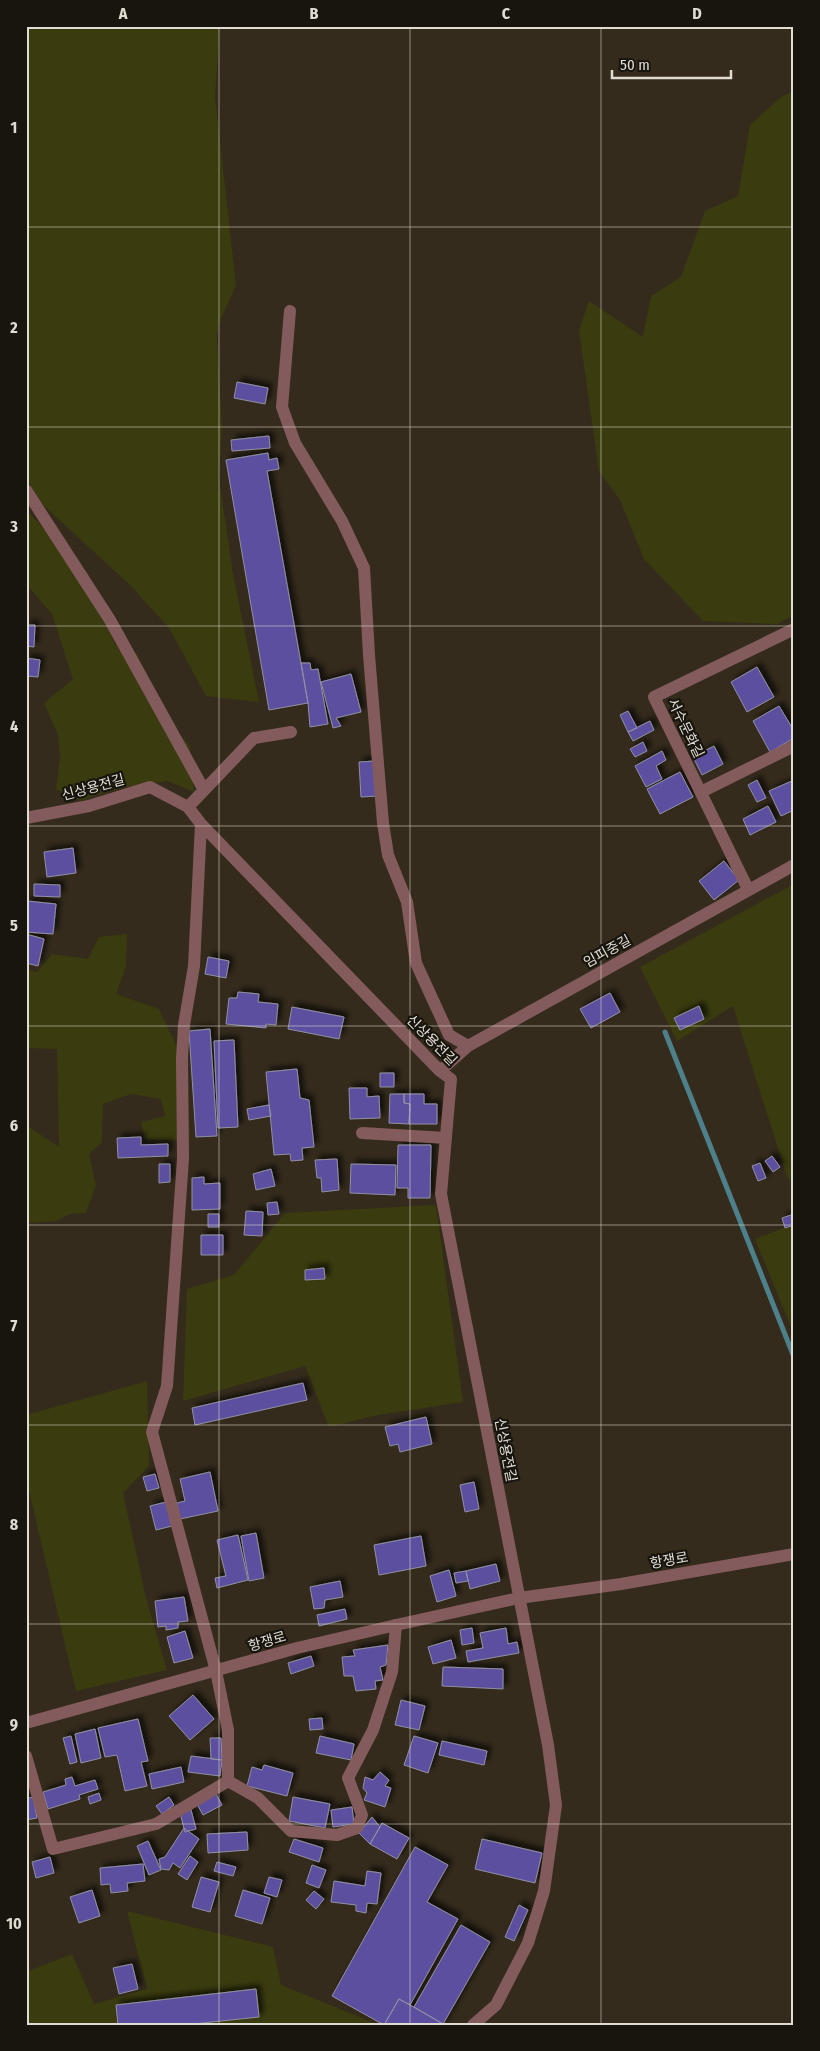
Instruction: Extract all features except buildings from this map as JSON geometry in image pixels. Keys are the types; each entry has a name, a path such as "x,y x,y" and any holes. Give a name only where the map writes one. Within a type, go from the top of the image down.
{"street":[{"path":"290,311 282,408 295,443 342,521 364,568 368,655 388,856 407,902 416,964 449,1035 468,1046"},
{"path":"26,490 110,620 204,790"},
{"name":"서수문화길","path":"701,792 654,697 794,629"},
{"path":"188,807 254,738 290,732"},
{"path":"748,890 701,792 794,746"},
{"name":"신상용전길","path":"26,818 89,806 150,787 188,807 201,824 440,1071 451,1079 441,1194 519,1598"},
{"path":"201,824 194,966 184,1025 182,1058 183,1159 167,1386 152,1432 216,1671 228,1730 228,1781"},
{"name":"임피중길","path":"440,1071 468,1046 794,865"},
{"path":"362,1133 446,1138"},
{"name":"항쟁로","path":"26,1723 296,1648 396,1625 519,1598 621,1584 794,1554"},
{"path":"474,2025 496,2005 528,1943 544,1891 556,1805 556,1791 519,1598"},
{"path":"228,1781 258,1798 291,1831 336,1835 357,1828 362,1815 348,1778 373,1730 392,1672 396,1625"},
{"path":"26,1756 53,1849 156,1824 228,1781"}],"shaded area":[{"path":"26,26 220,26 215,96 236,285 220,321 217,336 222,425 219,478 233,574 259,702 206,696 169,628 131,586 41,503 26,478"},
{"path":"794,91 794,615 777,624 703,621 644,559 620,500 599,471 579,330 589,301 643,337 651,296 681,277 705,211 738,196 750,125 781,97"},
{"path":"26,510 88,573 115,644 137,654 166,719 190,746 194,792 168,781 121,788 80,801 56,789 60,758 58,735 44,703 73,679 52,614 26,584"},
{"path":"794,884 794,1184 787,1177 733,1006 677,1041 640,967"},
{"path":"127,934 126,966 116,994 159,1009 186,1066 190,1141 145,1139 141,1122 165,1116 161,1099 131,1094 103,1104 102,1142 89,1154 96,1185 86,1213 70,1214 56,1221 26,1223 26,1125 59,1147 57,1049 26,1048 26,969 37,972 52,954 88,959 99,937"},
{"path":"436,1205 463,1402 373,1416 329,1427 305,1366 183,1401 187,1289 234,1275 285,1213"},
{"path":"794,1224 794,1334 755,1239"},
{"path":"147,1381 149,1466 123,1493 146,1598 167,1670 76,1691 26,1478 26,1415"},
{"path":"127,1911 273,1947 281,1985 379,2025 26,2025 26,1972 72,1954 94,2004 147,1989"}],"waterway":[{"path":"665,1032 794,1357"}]}
